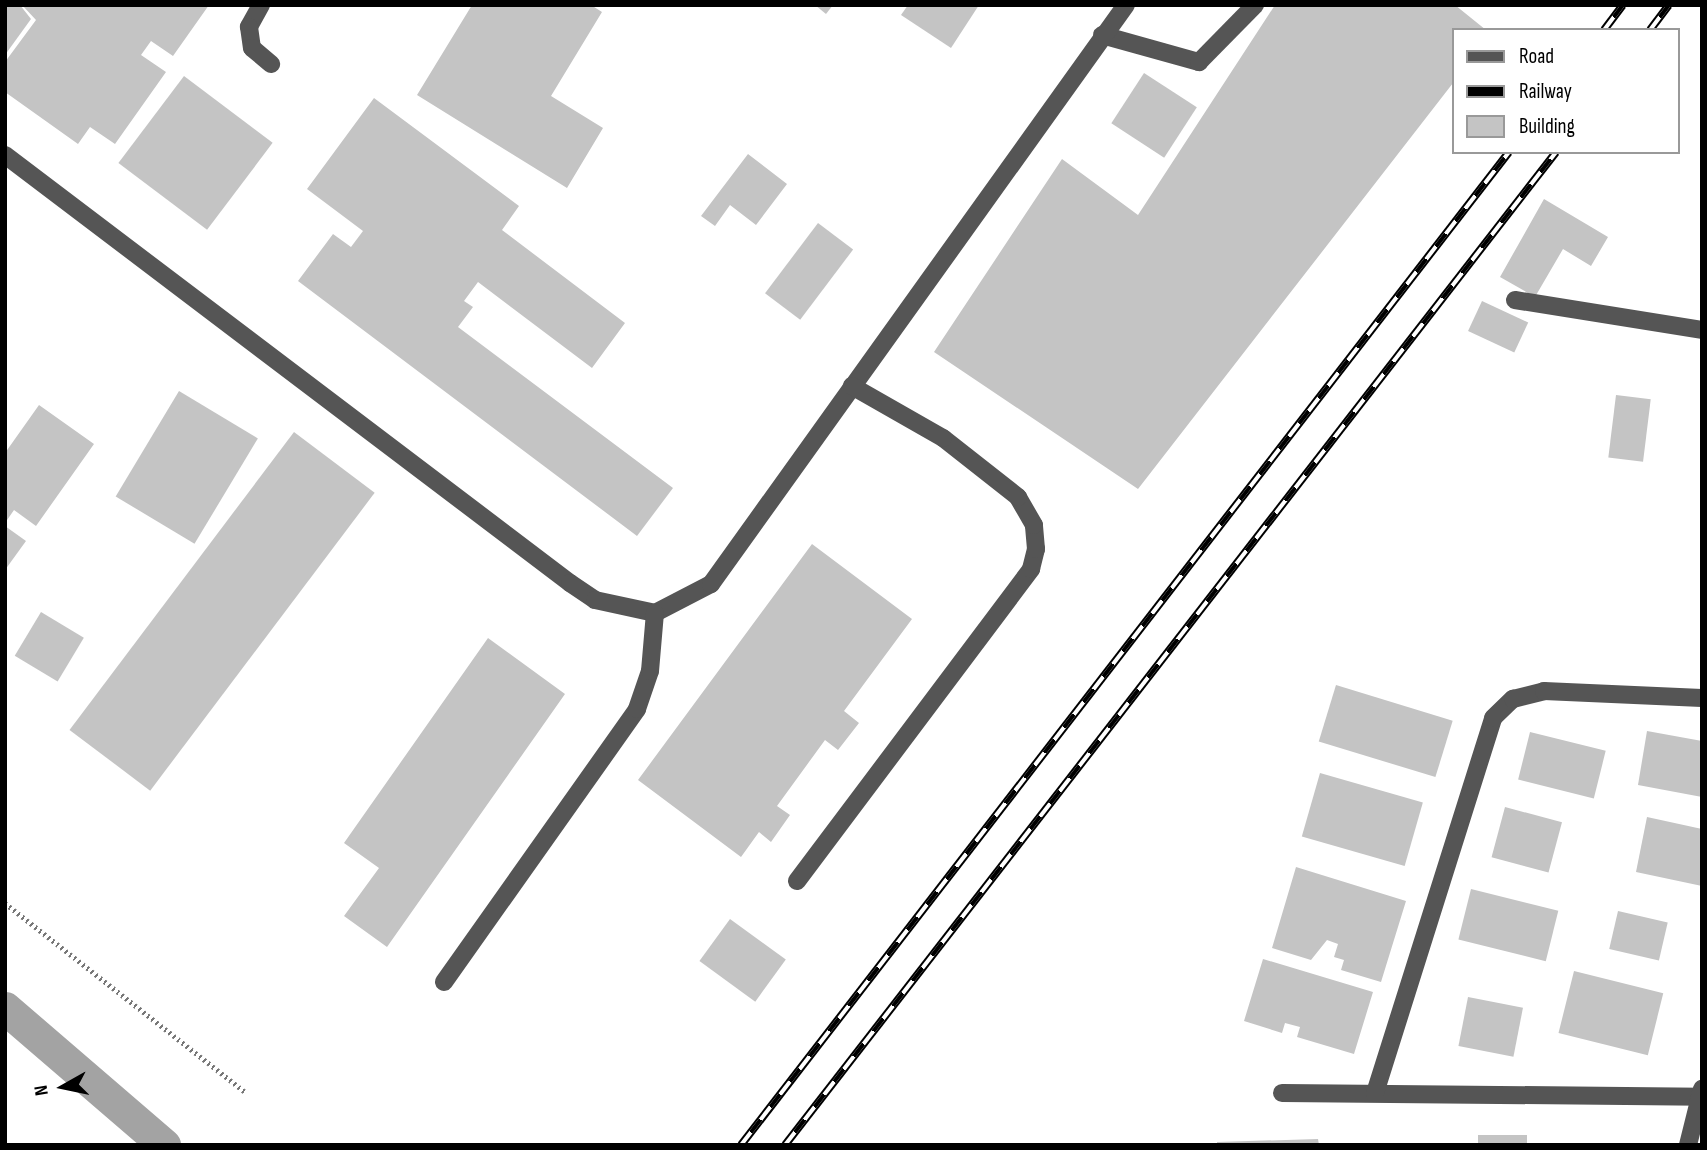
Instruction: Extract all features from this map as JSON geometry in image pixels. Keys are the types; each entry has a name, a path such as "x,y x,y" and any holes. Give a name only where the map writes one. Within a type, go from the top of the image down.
{"street":[{"path":"261,5 248,27 252,48 271,64"},
{"path":"5,155 570,583 595,600 655,613 710,584 1126,5"},
{"path":"1102,35 1199,62 1255,5"},
{"path":"1515,300 1702,330"},
{"path":"797,881 1031,569 1035,549 1034,525 1018,497 943,438 852,386"},
{"path":"444,982 637,709 650,671 655,613"},
{"path":"1375,1093 1493,718 1513,699 1544,691 1702,698"},
{"path":"1282,1093 1701,1094 1688,1145"}],"path":[{"path":"5,903 245,1092"}],"building":[{"path":"5,5 20,5 31,19 5,55"},
{"path":"22,5 209,5 173,56 151,41 141,55 166,72 115,144 90,127 78,144 5,92 5,62 36,20"},
{"path":"472,5 591,5 602,12 551,96 603,128 567,188 417,95"},
{"path":"815,5 833,5 826,14"},
{"path":"908,5 979,5 951,48 901,15"},
{"path":"1275,5 1455,5 1484,28 1452,28 1452,84 1138,489 934,352 1062,159 1138,215"},
{"path":"1144,73 1197,107 1164,158 1111,123"},
{"path":"184,76 273,143 207,230 118,163"},
{"path":"374,98 519,206 502,230 625,323 592,368 478,282 464,301 473,307 458,327 673,488 637,536 298,281 333,234 351,247 363,231 307,189"},
{"path":"748,154 787,184 756,225 730,205 715,226 701,216"},
{"path":"1544,199 1608,237 1591,266 1563,249 1535,297 1500,277"},
{"path":"818,223 853,249 800,320 765,293"},
{"path":"1482,301 1528,323 1514,352 1468,331"},
{"path":"179,391 258,438 195,544 116,496"},
{"path":"1616,395 1651,399 1643,462 1608,458"},
{"path":"39,405 94,444 36,526 14,510 5,523 5,453"},
{"path":"294,432 375,493 150,791 70,730"},
{"path":"5,526 26,541 5,570"},
{"path":"812,544 912,619 844,711 859,723 838,750 825,740 777,806 790,815 771,842 759,832 741,857 638,780"},
{"path":"41,612 84,638 58,681 15,656"},
{"path":"488,638 565,694 387,947 344,916 379,868 344,843"},
{"path":"1336,685 1453,721 1435,777 1319,741"},
{"path":"1647,731 1702,741 1702,797 1638,785"},
{"path":"1530,732 1606,751 1594,798 1518,780"},
{"path":"1320,773 1423,802 1405,866 1302,836"},
{"path":"1505,807 1562,822 1549,872 1492,857"},
{"path":"1647,817 1702,829 1702,886 1636,872"},
{"path":"1296,867 1406,901 1381,982 1341,970 1344,960 1334,957 1338,944 1327,940 1311,960 1272,948"},
{"path":"1471,889 1558,911 1546,961 1458,939"},
{"path":"1618,911 1668,922 1659,960 1609,949"},
{"path":"730,919 786,960 755,1002 699,961"},
{"path":"1263,959 1373,992 1354,1054 1297,1037 1300,1027 1285,1023 1282,1033 1244,1021"},
{"path":"1574,971 1663,993 1648,1055 1559,1033"},
{"path":"1468,997 1523,1008 1513,1057 1458,1046"},
{"path":"1478,1135 1527,1135 1527,1145 1478,1145"},
{"path":"1318,1139 1319,1145 1217,1145 1217,1142"}],"waterway":[{"path":"5,1008 164,1145"}],"railway":[{"path":"1606,28 1623,5"},
{"path":"1652,28 1669,5"},
{"path":"741,1145 1507,154"},
{"path":"785,1145 1554,154"}]}
